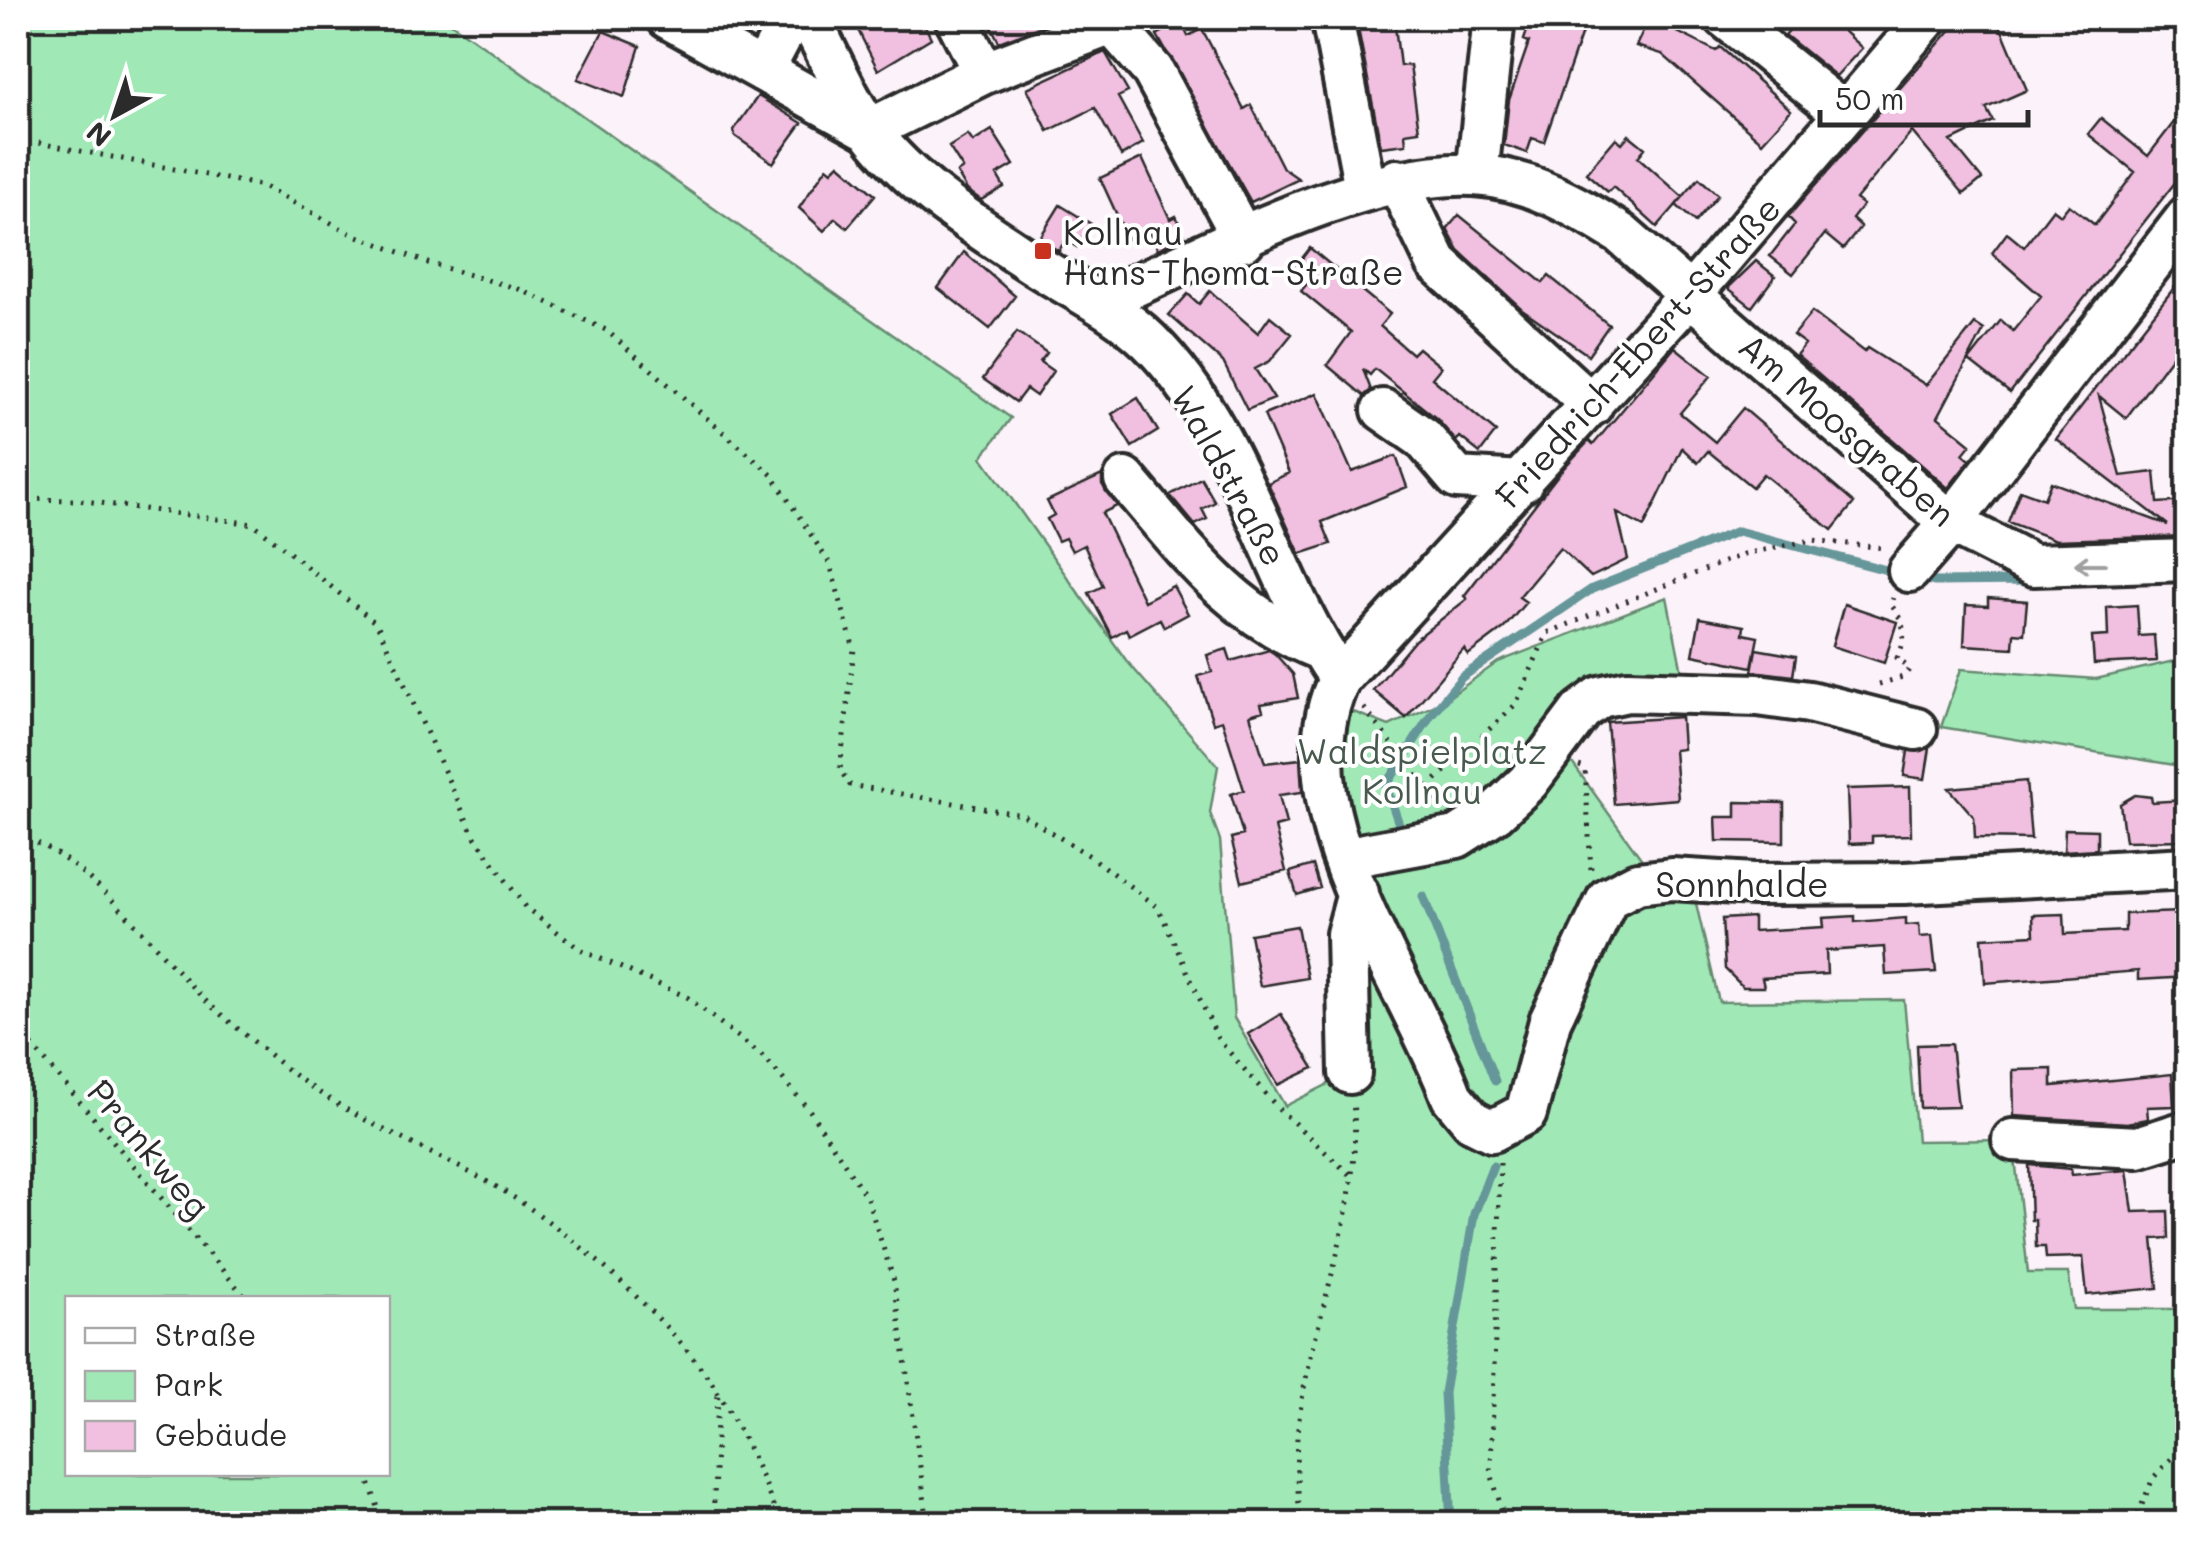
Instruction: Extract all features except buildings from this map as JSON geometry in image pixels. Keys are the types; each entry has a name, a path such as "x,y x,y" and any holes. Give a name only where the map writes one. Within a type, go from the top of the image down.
{"street":[{"path":"668,18 869,130 984,73 1119,21 1153,71 1244,240"},
{"path":"763,70 791,18"},
{"name":"Waldstraße","path":"809,18 869,130 908,174 974,225 1100,301 1150,343 1198,406 1237,472 1330,664"},
{"path":"956,18 984,73"},
{"path":"1332,18 1381,184 1437,263 1592,405"},
{"path":"1477,175 1494,18"},
{"path":"1726,18 1844,113"},
{"name":"Friedrich-Ebert-Straße","path":"1330,664 1522,482 1692,293 1927,18"},
{"name":"Am Moosgraben","path":"1100,301 1381,184 1477,175 1571,202 1621,234 1943,517 2034,565 2188,560"},
{"path":"1902,580 1943,517 2188,216"},
{"path":"1382,410 1423,438 1457,478 1522,482"},
{"path":"1126,478 1228,598 1330,664 1322,763 1351,876 1452,1098 1472,1121 1492,1131"},
{"path":"1351,876 1457,837 1496,812 1528,782 1581,710 1600,697 1627,691 1758,695 1809,702 1916,729"},
{"name":"Sonnhalde","path":"1492,1131 1526,1113 1550,1021 1600,913 1608,898 1637,883 1672,879 1754,884 1904,883 2188,868"},
{"path":"1350,1073 1347,934 1351,876"},
{"path":"2014,1140 2138,1147 2188,1131"}],"path":[{"path":"18,138 263,186 350,233 519,289 606,330 772,475 830,564 854,649 840,770 850,785 1023,815 1088,855 1158,907 1218,1040 1276,1107 1350,1176"},
{"path":"18,499 78,500 254,524 376,624 473,834 525,907 581,950 687,997 766,1059 810,1111 868,1198 894,1281 928,1524"},
{"path":"1428,787 1516,704 1548,632 1744,554 1812,540 1886,548 1943,517"},
{"path":"1897,658 1905,644 1901,618 1891,605 1902,580"},
{"path":"1330,664 1435,799"},
{"path":"1586,768 1591,874"},
{"path":"18,835 41,843 84,875 211,1006 322,1098 491,1183 560,1233 636,1298 718,1392 759,1468 780,1524"},
{"name":"Prankweg","path":"18,1029 244,1296"},
{"path":"1300,1524 1297,1438 1350,1176 1356,1128 1350,1073"},
{"path":"1492,1131 1502,1169 1491,1473 1506,1524"},
{"path":"712,1524 718,1392"},
{"path":"2134,1524 2152,1478 2188,1441"},
{"path":"367,1476 384,1524"}],"green space":[{"name":"Waldspielplatz Kollnau","path":"18,18 444,18 1011,418 982,457 1126,660 1218,766 1210,813 1220,840 1234,1018 1285,1106 1350,1073 1347,934 1382,948 1403,939 1355,839 1339,764 1351,711 1389,726 1442,702 1498,662 1667,597 1683,677 1617,682 1557,742 1656,879 1694,895 1719,1002 1904,1000 1917,1141 2013,1140 2028,1273 2068,1273 2074,1309 2187,1309 2187,1523 18,1523"},
{"path":"2187,658 2187,767 1941,727 1961,669 2096,679"}],"waterway":[{"path":"1402,833 1386,786 1430,716 1462,677 1592,589 1738,531 1898,573"},
{"path":"1918,578 1935,582 2032,581"},
{"path":"1423,896 1495,1081"},
{"path":"1451,1524 1444,1393 1474,1214 1493,1166"}],"place":[{"name":"Kollnau Hans-Thoma-Straße","path":"1043,251"}]}
